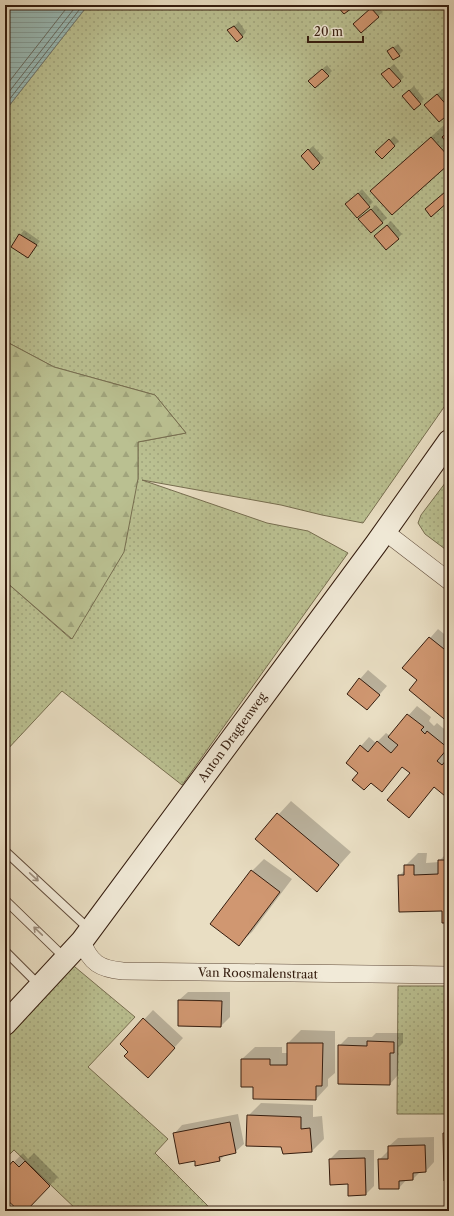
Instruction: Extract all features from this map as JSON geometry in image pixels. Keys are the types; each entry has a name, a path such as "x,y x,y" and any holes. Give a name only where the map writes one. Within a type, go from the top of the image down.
{"main road":[{"name":"Anton Dragtenweg","path":"5,1024 86,935 449,441"}],"street":[{"path":"384,531 449,581"},
{"name":"Van Roosmalenstraat","path":"86,935 85,951 91,959 101,967 111,970 449,975"}],"lane":[{"path":"5,851 86,935"},
{"path":"5,900 66,958"},
{"path":"5,951 40,986"}],"green space":[{"path":"88,5 449,5 449,400 363,523 281,505 142,480 267,523 308,531 348,553 182,785 62,691 5,752 5,581 71,639 138,479 138,442 186,433 155,395 54,367 5,341 5,111"},
{"path":"5,341 54,367 155,395 186,433 138,442 138,479 124,552 72,639 5,581"},
{"path":"449,478 449,552 425,534 418,523 421,515"},
{"path":"69,962 135,1017 88,1067 168,1139 155,1153 213,1211 78,1211 14,1150 5,1159 5,1034"},
{"path":"398,986 449,986 449,1114 397,1114"}],"water":[{"path":"5,5 88,5 5,111"}],"building":[{"path":"336,5 349,5 352,8 344,14"},
{"path":"371,8 379,17 361,33 353,24"},
{"path":"234,26 243,37 237,42 227,30"},
{"path":"393,47 400,56 393,60 387,51"},
{"path":"389,68 401,81 393,88 381,74"},
{"path":"322,69 329,76 315,88 308,81"},
{"path":"409,90 421,104 414,110 402,96"},
{"path":"437,94 449,108 449,114 439,122 424,105"},
{"path":"449,131 449,145 442,137"},
{"path":"431,137 449,157 449,164 392,215 370,191"},
{"path":"389,139 395,146 382,159 375,152"},
{"path":"308,149 320,163 313,170 301,156"},
{"path":"445,192 449,196 449,201 431,217 425,209"},
{"path":"358,193 370,207 357,218 345,204"},
{"path":"371,209 383,223 371,233 358,219"},
{"path":"387,225 399,239 386,250 374,236"},
{"path":"19,234 37,245 28,258 11,247"},
{"path":"449,313 449,322 445,316"},
{"path":"429,637 449,653 449,723 409,690 417,680 402,668"},
{"path":"359,678 380,695 367,710 347,694"},
{"path":"407,714 424,727 421,730 425,734 427,731 448,748 437,761 442,765 449,757 449,792 445,796 434,787 409,818 387,800 410,773 402,767 382,792 371,783 364,790 352,780 358,773 346,763 360,745 368,752 377,741 391,753 398,745 388,737"},
{"path":"277,813 339,865 317,892 255,839"},
{"path":"438,860 449,860 449,923 442,923 442,911 399,912 398,875 404,875 404,865 414,865 414,875 438,874"},
{"path":"251,870 280,892 239,946 210,924"},
{"path":"178,1000 222,1001 221,1027 178,1026"},
{"path":"143,1018 175,1048 148,1078 124,1056 128,1052 120,1044"},
{"path":"367,1041 394,1042 394,1053 390,1053 390,1085 338,1084 338,1045 367,1046"},
{"path":"287,1043 323,1043 322,1086 316,1086 316,1100 253,1099 253,1087 241,1087 241,1059 270,1059 270,1065 287,1065"},
{"path":"247,1115 301,1117 301,1129 310,1128 312,1152 283,1154 281,1147 246,1146"},
{"path":"230,1122 236,1153 219,1157 220,1161 195,1166 195,1161 179,1164 173,1133"},
{"path":"443,1133 449,1133 449,1180 444,1181"},
{"path":"425,1145 426,1172 413,1173 413,1180 399,1181 399,1189 379,1189 378,1159 388,1159 388,1146"},
{"path":"365,1158 366,1195 348,1196 348,1184 330,1185 329,1159"},
{"path":"13,1161 19,1167 25,1161 50,1186 26,1211 19,1211 5,1198 5,1170"}]}
